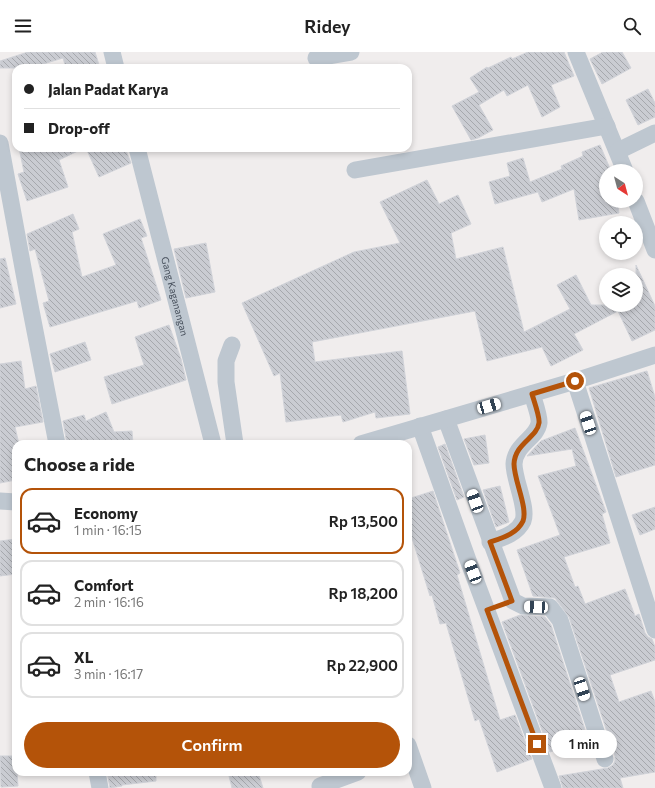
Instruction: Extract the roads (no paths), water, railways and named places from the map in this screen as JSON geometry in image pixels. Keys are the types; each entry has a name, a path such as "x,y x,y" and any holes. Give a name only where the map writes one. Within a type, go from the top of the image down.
{"street":[{"path":"112,52 115,64"},
{"path":"316,58 351,52"},
{"path":"576,52 623,164"},
{"path":"355,170 607,126"},
{"path":"618,150 655,133"},
{"path":"0,143 56,440"},
{"name":"Gang Kaganangan","path":"138,152 212,440"},
{"path":"639,208 655,250"},
{"path":"232,345 226,361 226,382 234,440"},
{"path":"374,440 575,381 655,355"},
{"path":"575,381 655,630"},
{"path":"490,542 506,536 518,529 523,520 524,510 514,464 518,452 526,441 536,432 539,422 532,394"},
{"path":"446,419 512,601"},
{"path":"420,426 553,788"},
{"path":"0,501 12,502"},
{"path":"487,610 512,601 523,606 550,607 560,620 605,759"},
{"path":"412,759 423,788"},
{"path":"98,776 100,788"},
{"path":"320,786 347,776"}]}
